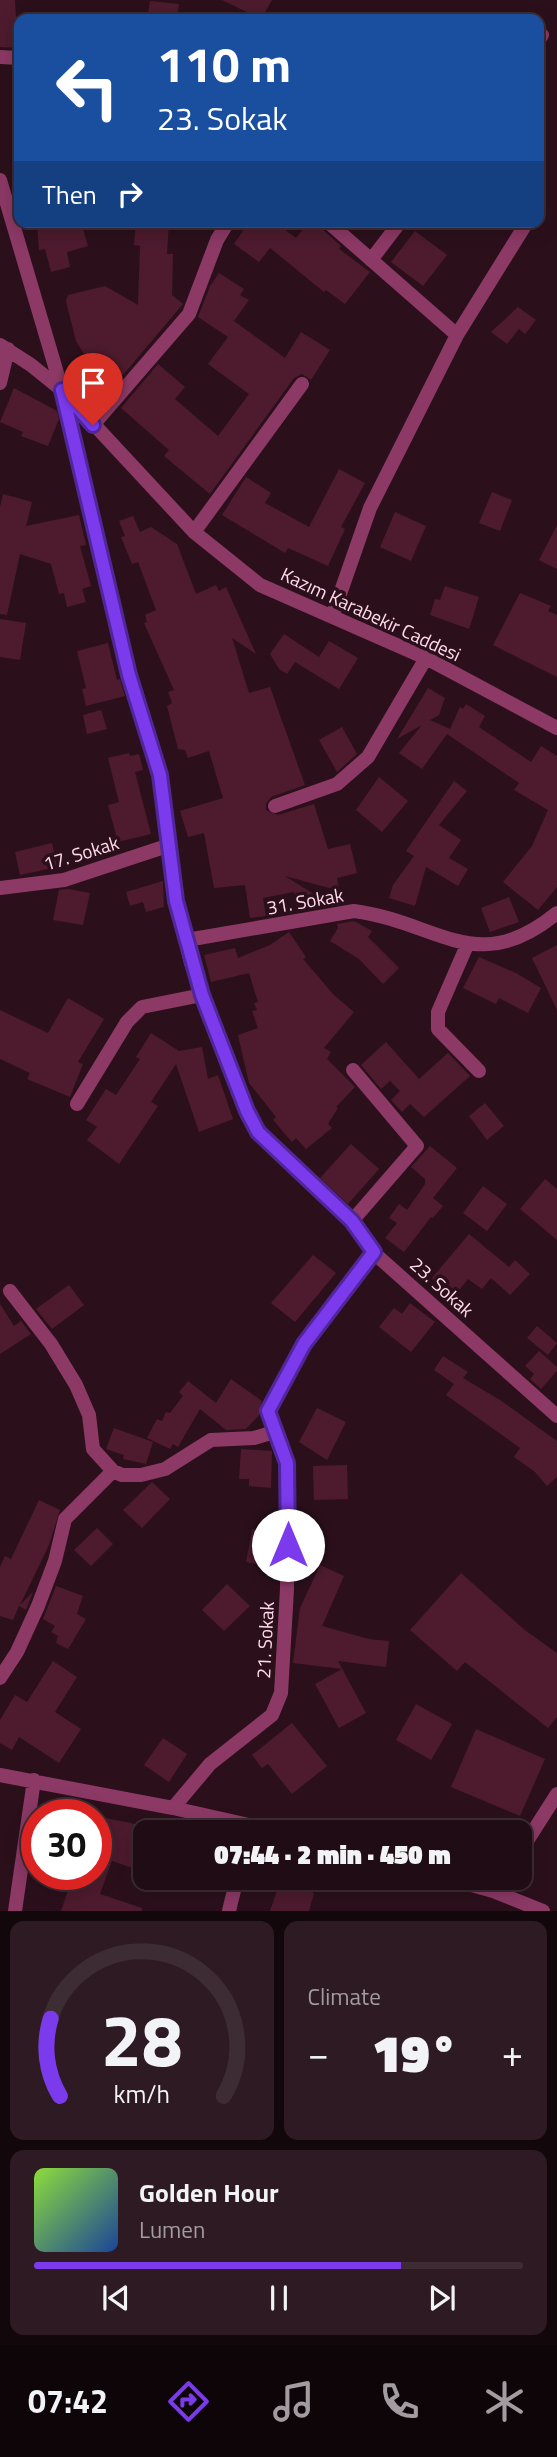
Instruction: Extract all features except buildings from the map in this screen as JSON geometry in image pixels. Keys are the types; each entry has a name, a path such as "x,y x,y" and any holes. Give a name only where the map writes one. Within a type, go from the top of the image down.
{"street":[{"name":"23. Sokak","path":"0,180 14,227"},
{"name":"23. Sokak","path":"14,228 62,390 129,675 160,775 176,901 202,995 242,1100 258,1132 352,1221 374,1252 557,1416"},
{"path":"93,425 189,314 217,240 224,228"},
{"path":"335,228 457,335"},
{"path":"371,260 395,228"},
{"path":"332,617 370,508 457,335 523,228"},
{"name":"Kazım Karabekir Caddesi","path":"4,347 62,390 194,532 260,584 426,658 557,728"},
{"path":"0,383 4,347"},
{"path":"194,532 302,384"},
{"path":"275,806 337,784 368,757 426,658"},
{"name":"17. Sokak","path":"0,888 64,880 170,845"},
{"name":"31. Sokak","path":"187,940 354,911 374,914 468,943 494,946 520,939 557,914"},
{"path":"468,943 438,1012 438,1029 480,1070"},
{"path":"77,1104 127,1022 142,1007 202,995"},
{"path":"352,1221 417,1146 353,1070"},
{"name":"21. Sokak","path":"173,1808 210,1764 272,1714 281,1693 289,1523 287,1463 268,1411 304,1344 374,1252"},
{"path":"10,1291 51,1344 76,1385 89,1415 93,1449 113,1471 122,1475 141,1475 165,1469 211,1440 254,1438 274,1432"},
{"path":"0,1678 17,1653 38,1606 55,1561 65,1519 113,1471"},
{"path":"0,1775 173,1808 219,1820"},
{"path":"15,1911 34,1780"},
{"path":"532,1833 557,1794"},
{"path":"229,1911 234,1890"},
{"path":"489,1890 543,1911"}],"route":[{"path":"93,425 62,390 129,675 160,775 176,901 191,963 237,1089 258,1132 352,1221 374,1252 304,1344 268,1411 287,1463 288,1545"}]}
